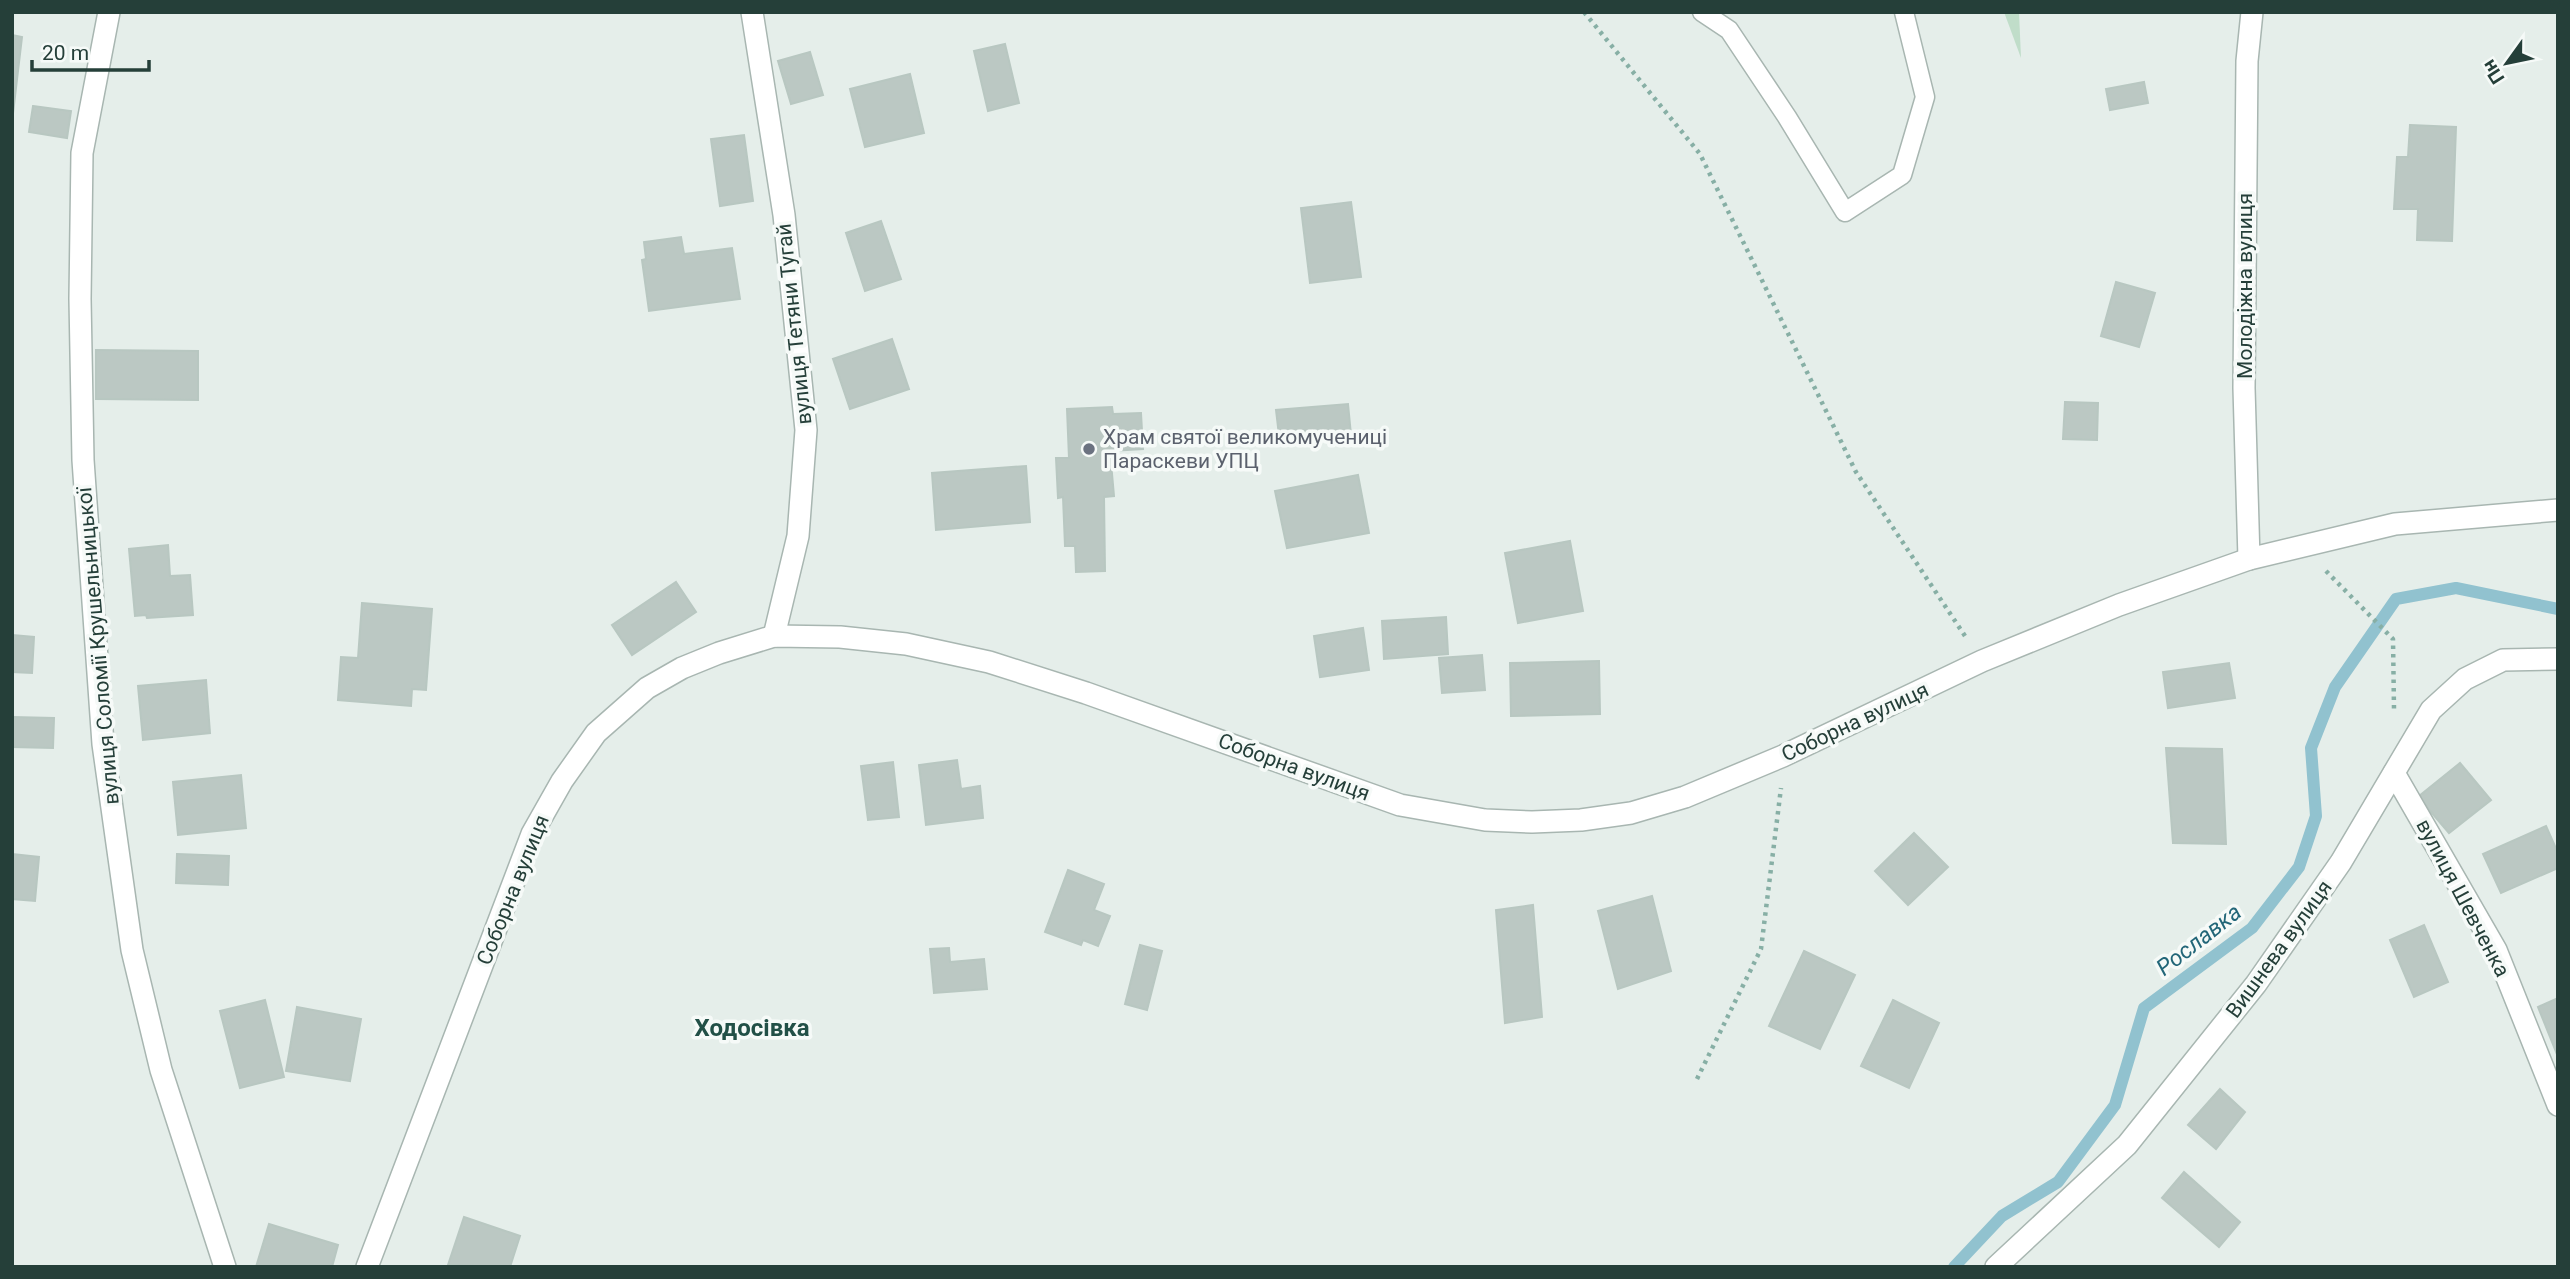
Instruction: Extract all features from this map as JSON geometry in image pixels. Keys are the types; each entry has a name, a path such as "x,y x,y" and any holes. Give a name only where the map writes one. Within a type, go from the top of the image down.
{"street":[{"name":"вулиця Соломії Крушельницької","path":"108,12 82,153 80,299 83,460 103,744 132,950 161,1070 225,1267"},
{"name":"вулиця Тетяни Тугай","path":"752,12 784,215 806,430 797,536 774,636"},
{"name":"Молодіжна вулиця","path":"2249,559 2244,374 2247,61 2252,12"},
{"name":"Соборна вулиця","path":"368,1267 532,834 562,781 596,733 647,688 682,668 719,653 774,636 840,637 906,644 989,662 1086,693 1400,805 1485,820 1581,820 1631,813 1685,797 1783,756 1982,661 2119,605 2249,559 2395,524 2558,510"},
{"name":"Вишнева вулиця","path":"1996,1267 2127,1145 2256,984 2341,862 2431,710 2465,679 2503,660 2558,659"},
{"name":"вулиця Шевченка","path":"2394,773 2496,950 2558,1105"}],"lane":[{"path":"1702,12 1729,30 1787,117 1845,212 1902,175 1925,97 1903,12"}],"path":[{"path":"1584,12 1700,154 1856,472 1982,661"},
{"path":"2342,588 2393,639 2394,719"},
{"path":"1697,1079 1761,949 1777,832 1783,756"}],"green space":[{"path":"2004,12 2019,12 2021,58"}],"building":[{"path":"12,35 22,37 12,122"},
{"path":"1005,44 1019,103 988,111 974,51"},
{"path":"810,52 823,95 791,104 778,61"},
{"path":"910,74 924,133 865,147 850,89"},
{"path":"2144,82 2148,103 2110,110 2106,89"},
{"path":"33,106 71,111 67,138 29,132"},
{"path":"2410,125 2456,127 2452,241 2417,240 2418,209 2394,209 2397,157 2408,157"},
{"path":"744,135 753,201 720,206 711,139"},
{"path":"1351,202 1361,277 1310,283 1301,208"},
{"path":"881,221 901,279 865,291 846,233"},
{"path":"681,237 684,254 732,248 740,299 649,311 642,260 646,259 644,242"},
{"path":"2116,282 2155,293 2139,347 2101,336"},
{"path":"892,339 909,389 850,409 833,359"},
{"path":"96,350 198,351 198,400 96,399"},
{"path":"2065,402 2098,403 2097,440 2063,439"},
{"path":"1348,404 1351,435 1280,444 1276,410"},
{"path":"1112,407 1113,414 1141,413 1143,449 1110,451 1114,496 1104,497 1105,571 1076,572 1075,546 1065,546 1063,497 1058,498 1056,458 1069,458 1067,409"},
{"path":"1026,466 1030,522 936,530 932,473"},
{"path":"1358,475 1369,533 1287,548 1275,491"},
{"path":"1570,541 1583,611 1518,623 1505,553"},
{"path":"168,545 170,576 190,575 193,615 147,618 146,615 135,616 129,549"},
{"path":"676,582 696,612 632,655 612,625"},
{"path":"362,603 432,609 426,690 412,689 411,706 338,700 341,657 358,658"},
{"path":"1446,617 1448,654 1384,659 1382,621"},
{"path":"1363,628 1369,670 1320,677 1314,636"},
{"path":"12,635 34,637 32,673 12,672"},
{"path":"1482,655 1485,690 1442,693 1439,658"},
{"path":"1599,661 1600,714 1511,716 1510,663"},
{"path":"2229,663 2235,698 2168,708 2163,672"},
{"path":"206,680 210,733 143,740 138,686"},
{"path":"12,717 54,718 53,748 12,747"},
{"path":"2166,748 2222,749 2226,844 2173,843"},
{"path":"957,760 961,789 980,786 983,818 926,825 919,765"},
{"path":"893,762 899,817 868,820 861,766"},
{"path":"2460,763 2491,800 2449,833 2418,797"},
{"path":"241,775 246,828 178,835 173,782"},
{"path":"2546,826 2558,853 2558,868 2501,893 2483,854"},
{"path":"1914,833 1948,867 1908,905 1875,871"},
{"path":"12,854 39,857 35,901 12,899"},
{"path":"177,854 229,856 228,885 176,883"},
{"path":"1068,870 1104,884 1094,910 1110,916 1098,946 1083,940 1081,945 1045,932"},
{"path":"1652,896 1671,971 1618,989 1598,911"},
{"path":"1533,905 1542,1017 1505,1023 1496,910"},
{"path":"2424,925 2448,982 2414,997 2390,940"},
{"path":"1140,945 1162,951 1147,1010 1125,1004"},
{"path":"949,948 950,962 984,959 987,989 934,993 930,949"},
{"path":"1804,951 1855,975 1820,1049 1769,1026"},
{"path":"2558,998 2558,1057 2538,1007"},
{"path":"265,1000 284,1077 240,1088 220,1011"},
{"path":"1893,1000 1939,1023 1909,1088 1861,1066"},
{"path":"297,1007 361,1019 350,1081 286,1071"},
{"path":"2220,1089 2245,1112 2216,1149 2188,1125"},
{"path":"2184,1172 2240,1222 2219,1247 2162,1198"},
{"path":"464,1217 520,1236 510,1267 448,1265"},
{"path":"269,1224 338,1245 332,1267 256,1267"}],"waterway":[{"name":"Рославка","path":"1954,1267 2002,1216 2058,1182 2115,1105 2144,1008 2252,928 2299,867 2316,816 2311,748 2335,687 2396,599 2456,588 2558,609"}],"place":[{"name":"Храм святої великомучениці Параскеви УПЦ","path":"1089,449"}],"district":[{"name":"Ходосівка","path":"752,1028"}]}
